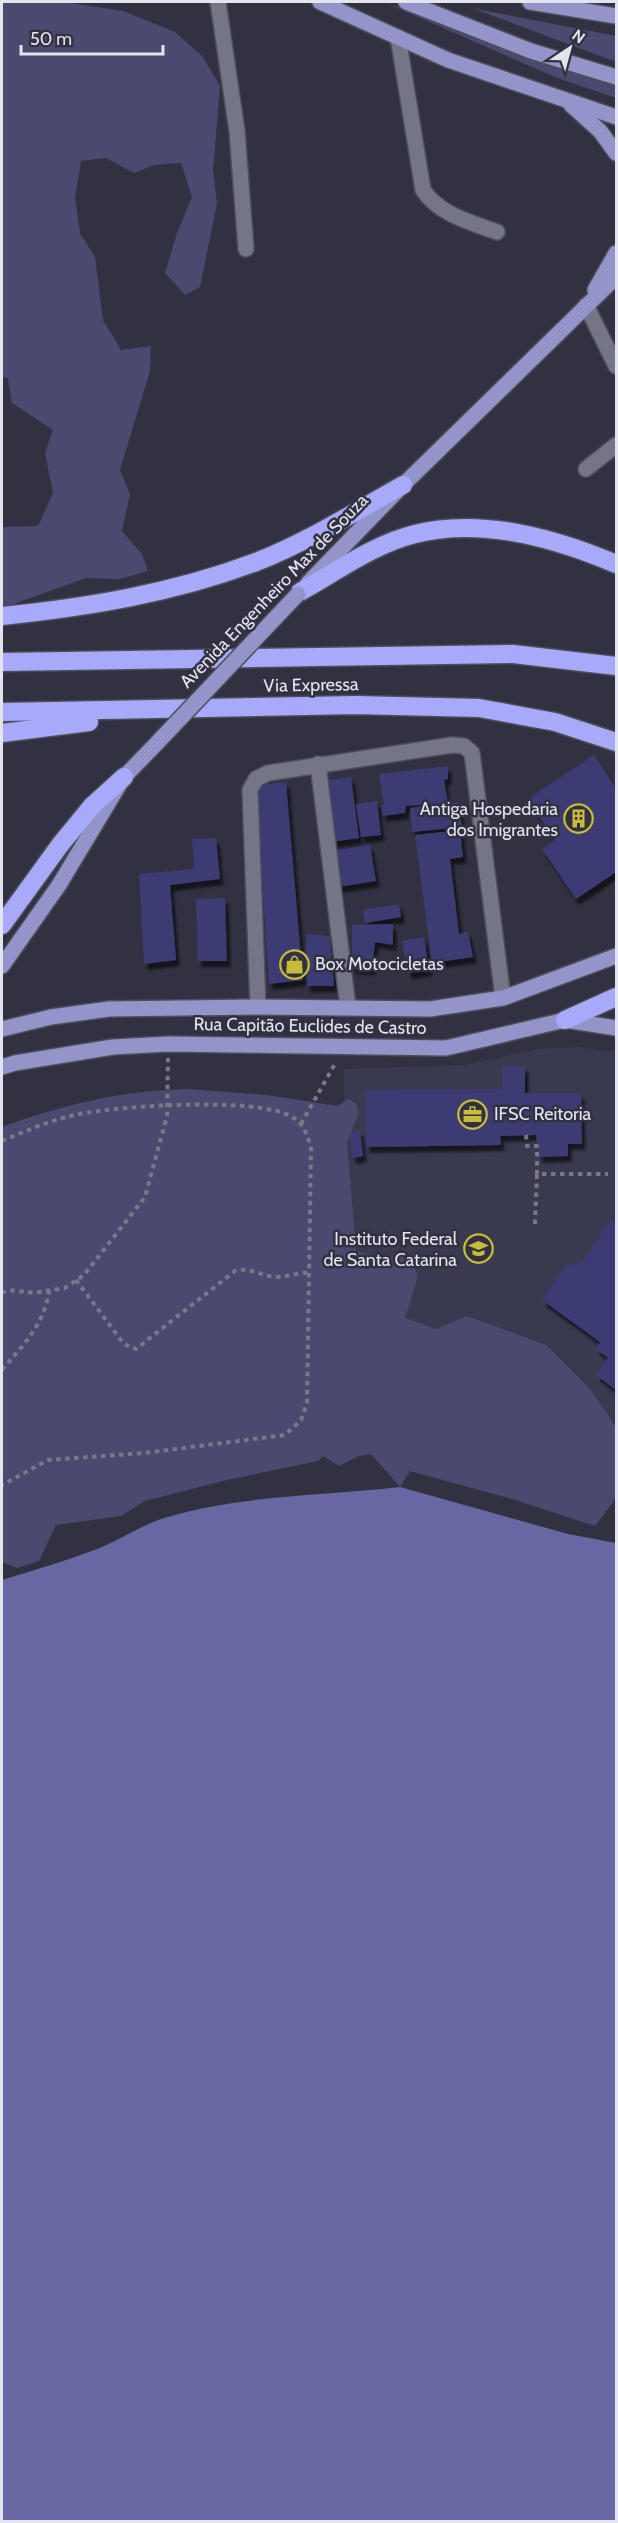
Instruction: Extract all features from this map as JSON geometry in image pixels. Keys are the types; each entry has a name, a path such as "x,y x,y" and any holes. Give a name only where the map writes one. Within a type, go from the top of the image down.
{"highway":[{"path":"2,616 145,595 215,576 297,543 403,485"},
{"path":"299,593 380,546 414,534 447,529 484,529 540,538 584,550 616,564"},
{"name":"Via Expressa","path":"2,662 513,654 616,666"},
{"name":"Via Expressa","path":"2,712 356,705 479,708 555,722 616,742"},
{"path":"2,733 66,724 258,708"},
{"path":"2,925 73,830 93,806 124,777"},
{"path":"565,1020 616,997"}],"main road":[{"path":"320,2 448,60 616,117"},
{"path":"406,2 531,51 616,77"},
{"path":"530,2 616,16"},
{"path":"567,101 600,130 616,153"},
{"path":"586,305 616,253"},
{"name":"Avenida Engenheiro Max de Souza","path":"2,966 59,885 124,777 403,485 616,277"},
{"name":"Rua Capitão Euclides de Castro","path":"2,1029 51,1017 109,1009 348,1007 430,1009 503,998 616,956"},
{"name":"Rua Capitão Euclides de Castro","path":"2,1067 113,1047 168,1044 446,1047 565,1020 616,1028"}],"lane":[{"path":"218,2 237,131 246,249"},
{"path":"398,37 423,190 431,202 448,213 497,232"},
{"path":"586,305 616,366"},
{"path":"586,469 616,445"},
{"path":"258,1007 250,790 256,779 268,773 318,764 452,745 464,746 472,753 503,998"},
{"path":"318,764 348,1007"}],"path":[{"path":"2,1293 8,1290 34,1293 49,1291 65,1288 76,1281 110,1244 145,1197 169,1104 168,1055"},
{"path":"300,1124 337,1060"},
{"path":"2,1141 76,1114 169,1104 262,1108 283,1113 300,1124 308,1136 311,1149 307,1403 301,1420 285,1435 144,1453 48,1460 2,1485"},
{"path":"526,1135 527,1146 537,1146 535,1224"},
{"path":"537,1174 608,1174"},
{"path":"76,1281 124,1344 135,1349 235,1271 243,1269 277,1277 299,1272 310,1274"},
{"path":"2,1370 35,1331 46,1306 49,1291"}],"shaded area":[{"path":"64,2 123,11 175,32 203,57 220,86 213,171 217,203 200,287 185,295 165,273 177,233 192,197 181,163 154,165 134,173 106,158 81,161 75,198 80,233 95,257 103,320 121,350 151,346 150,371 120,470 130,494 122,531 142,554 148,571 120,579 86,578 2,608 2,527 38,526 53,493 45,453 53,430 12,403 8,379 2,376 2,3"},
{"path":"384,2 520,54 616,79 616,98 555,77"},
{"path":"472,8 616,36 616,62"},
{"name":"Instituto Federal de Santa Catarina","path":"577,1047 616,1052 616,1499 559,1488 344,1434 344,1069 465,1065 539,1049"},
{"path":"187,1089 267,1095 337,1106 349,1099 357,1105 358,1115 347,1142 356,1251 382,1257 410,1256 418,1276 405,1318 436,1329 467,1316 546,1345 590,1389 616,1427 616,1498 595,1526 512,1499 410,1471 400,1487 371,1454 359,1456 339,1466 323,1456 318,1461 227,1480 145,1501 121,1516 56,1525 39,1561 17,1568 2,1562 2,1127 93,1100 162,1090"},
{"path":"400,1487 568,1534 616,1543 616,2521 2,2521 2,1580 85,1553 155,1521 193,1510 251,1500"}],"building":[{"name":"Antiga Hospedaria dos Imigrantes","path":"594,755 616,788 616,872 576,899 542,849 555,840 528,799"},
{"path":"448,766 448,779 444,780 448,803 458,802 462,827 412,832 410,808 443,803 406,806 405,813 383,816 381,805 384,805 379,774"},
{"path":"351,777 359,838 331,842 322,781"},
{"path":"286,782 303,980 269,984 256,785"},
{"path":"377,801 381,835 361,837 356,804"},
{"path":"460,830 463,857 450,859 459,934 468,932 473,957 432,963 415,835"},
{"path":"216,838 220,879 170,885 176,960 144,964 139,874 194,869 192,839"},
{"path":"370,845 376,881 338,887 332,851"},
{"path":"225,898 227,961 198,961 196,899"},
{"path":"399,904 401,917 365,923 363,910"},
{"path":"393,924 393,945 375,942 372,969 352,968 352,925"},
{"path":"306,934 330,936 334,986 307,986"},
{"path":"424,937 429,970 408,973 402,941"},
{"name":"IFSC Reitoria","path":"502,1066 525,1066 525,1093 581,1093 582,1144 568,1144 568,1156 539,1157 536,1135 500,1136 501,1145 366,1147 365,1090 503,1089"},
{"path":"360,1130 363,1156 355,1158 352,1157 350,1133"},
{"path":"610,1221 616,1224 616,1390 596,1375 608,1358 596,1349 600,1342 542,1300 566,1265 582,1263"}],"place":[{"name":"Antiga Hospedaria dos Imigrantes","path":"579,819"},
{"name":"Box Motocicletas","path":"294,964"},
{"name":"IFSC Reitoria","path":"473,1114"},
{"name":"Instituto Federal de Santa Catarina","path":"478,1249"}]}
